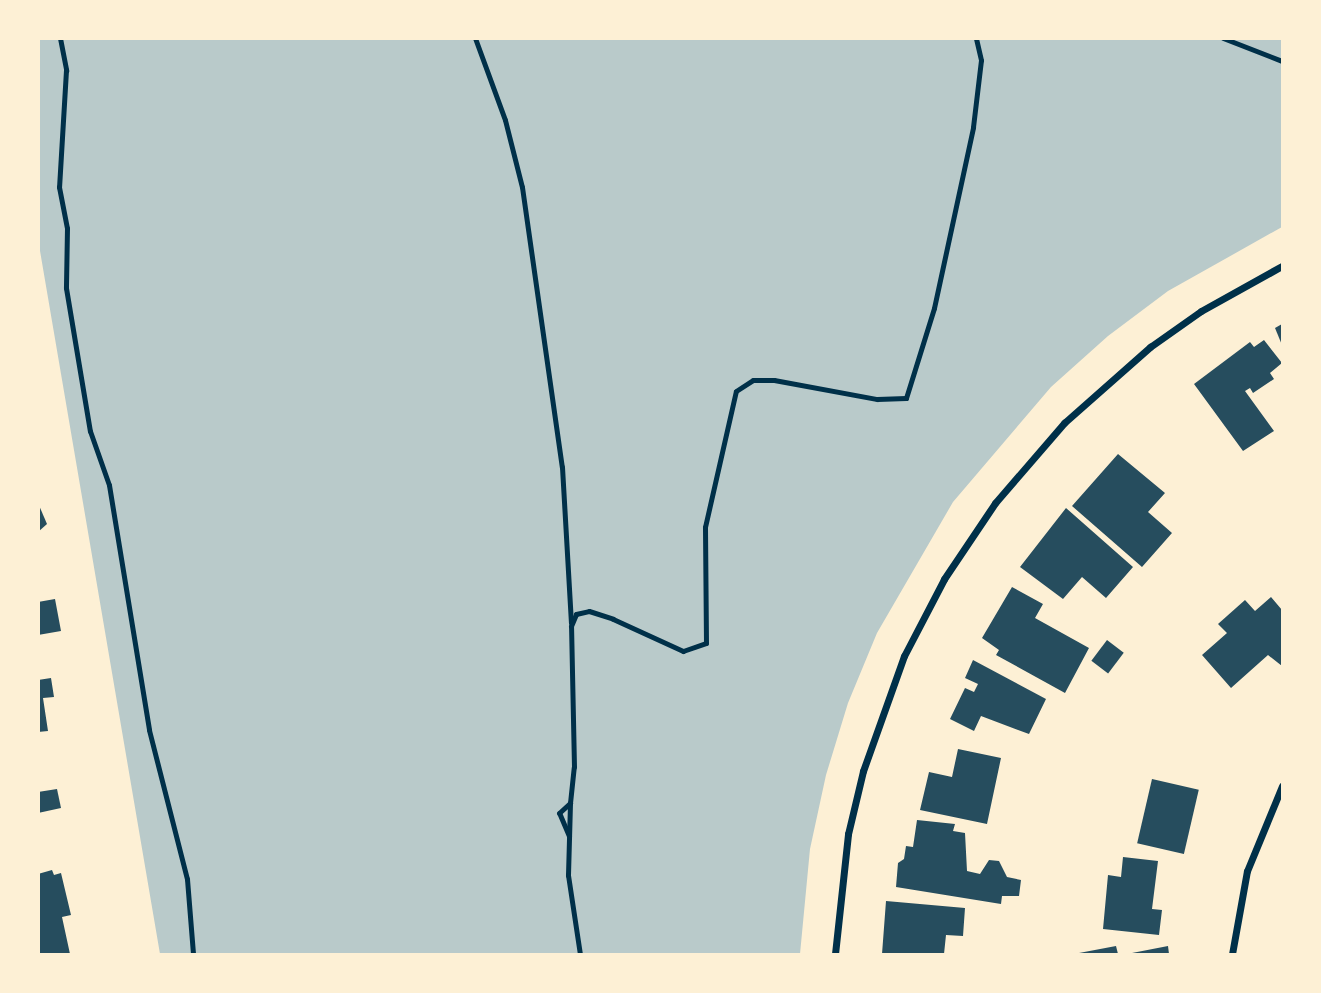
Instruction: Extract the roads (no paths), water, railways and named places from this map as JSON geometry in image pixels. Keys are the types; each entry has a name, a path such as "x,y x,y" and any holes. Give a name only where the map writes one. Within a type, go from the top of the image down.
{"street":[{"path":"835,954 848,834 863,771 904,656 944,579 995,503 1064,423 1150,346 1201,311 1283,266"},
{"path":"1232,954 1247,871 1283,786"}],"lane":[{"path":"60,38 66,70 59,187 67,228 66,288 90,431 109,485 149,730 187,879 193,954"},
{"path":"475,38 505,120 522,187 562,467 571,626 574,767 568,875 580,954"},
{"path":"571,626 576,614 589,611 670,648 696,650 706,643 702,569 705,527 736,391 753,380 774,380 877,399 906,398 934,308 974,127 981,61 976,38"},
{"path":"1223,38 1283,61"},
{"path":"569,836 559,813 570,803"}]}
